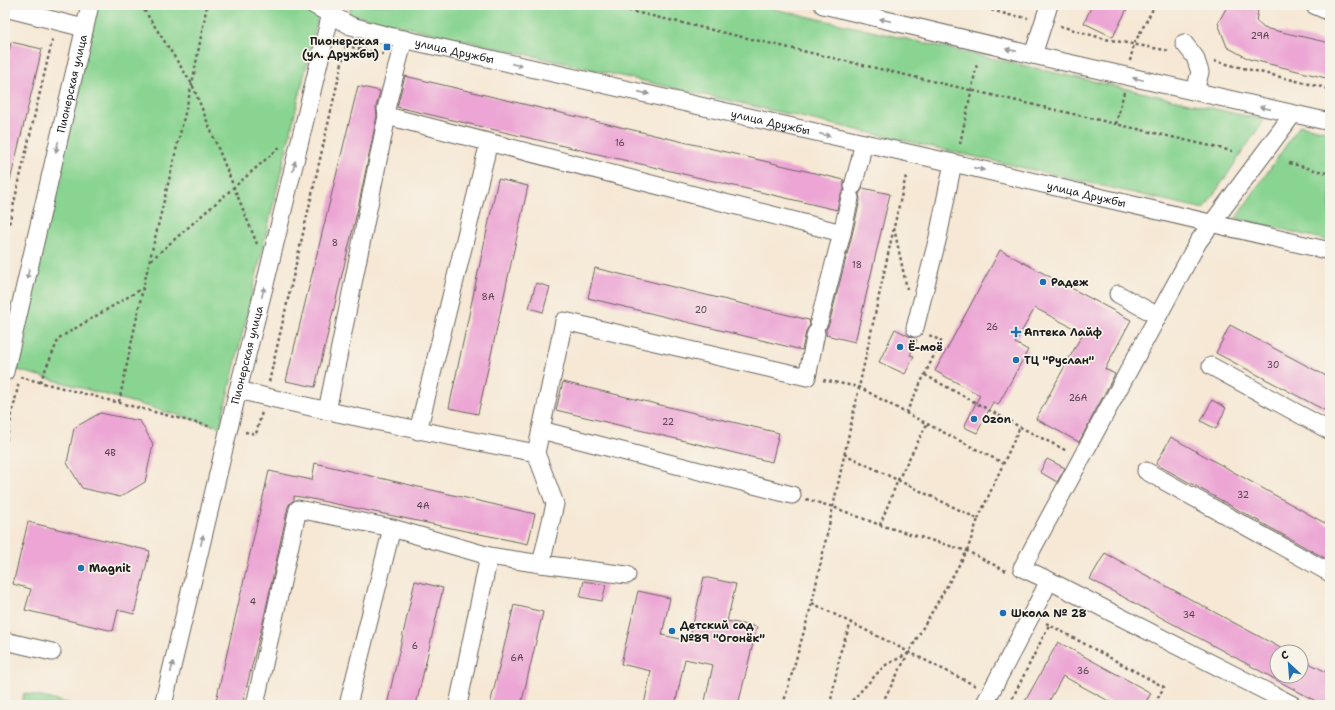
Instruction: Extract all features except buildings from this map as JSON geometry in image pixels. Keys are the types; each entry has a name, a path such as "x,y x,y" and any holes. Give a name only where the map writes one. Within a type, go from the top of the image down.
{"street":[{"name":"Пионерская улица","path":"5,372 90,5"},
{"name":"улица Дружбы","path":"314,5 332,10 351,26 404,39 953,163 1330,251"},
{"path":"822,5 1033,55 1330,122"},
{"path":"1033,55 1049,5"},
{"path":"1314,5 1330,12"},
{"path":"5,8 84,28"},
{"name":"Пионерская улица","path":"163,705 238,390 332,10"},
{"path":"327,411 388,116 386,109 404,39"},
{"path":"1184,43 1195,57 1200,72 1195,91"},
{"path":"1293,114 1198,242 1022,568 1293,705"},
{"path":"388,116 842,233"},
{"path":"418,431 489,142"},
{"path":"541,564 555,504 536,453 564,321 807,377 863,143"},
{"path":"915,328 938,237 953,163"},
{"path":"1118,294 1158,316"},
{"path":"1212,366 1330,431"},
{"path":"238,390 418,431 536,453"},
{"path":"541,430 792,495"},
{"path":"1146,471 1330,573"},
{"path":"255,705 298,508 392,528 489,556 626,575"},
{"path":"348,705 392,528"},
{"path":"458,705 489,556"},
{"path":"987,699 1044,591 1048,580"},
{"path":"5,641 52,652"}],"path":[{"path":"141,5 192,84 268,272"},
{"path":"119,402 143,288 192,84 207,5"},
{"path":"605,5 1232,151"},
{"path":"974,5 1008,15 1043,21 1105,39 1195,57 1330,89"},
{"path":"1130,65 1134,44 1155,5"},
{"path":"5,241 57,21"},
{"path":"243,432 256,434 346,46"},
{"path":"960,144 977,64"},
{"path":"1116,124 1125,88"},
{"path":"150,261 304,126"},
{"path":"1288,164 1330,174"},
{"path":"783,705 812,603 906,176"},
{"path":"40,382 59,338 143,288"},
{"path":"925,375 1020,427 1081,458"},
{"path":"5,446 20,376 212,427"},
{"path":"807,377 859,387 927,424 1004,463"},
{"path":"880,525 898,480 927,424"},
{"path":"881,705 909,652 968,552 978,519 1020,427"},
{"path":"844,454 978,519"},
{"path":"792,495 880,525 968,552 1009,573"},
{"path":"812,603 909,652 987,699 1010,703 1049,625"},
{"path":"1042,621 1164,687 1154,705"},
{"path":"830,705 841,650 851,623"},
{"path":"848,705 884,666 909,652"}],"green space":[{"path":"95,5 321,5 220,427 11,368"},
{"path":"351,5 757,5 1264,120 1204,209 349,14"},
{"path":"1300,125 1330,132 1330,241 1236,218"},
{"path":"24,693 76,705 21,705"}],"place":[{"name":"Пионерская (ул. Дружбы)","path":"387,47"},
{"name":"Радеж","path":"1043,282"},
{"name":"Аптека Лайф","path":"1016,332"},
{"name":"Ё-моё","path":"900,347"},
{"name":"ТЦ \"Руслан\"","path":"1016,360"},
{"name":"Ozon","path":"974,419"},
{"name":"Magnit","path":"81,568"},
{"name":"Школа № 28","path":"1003,613"},
{"name":"Детский сад №89 \"Огонёк\"","path":"672,631"}]}
